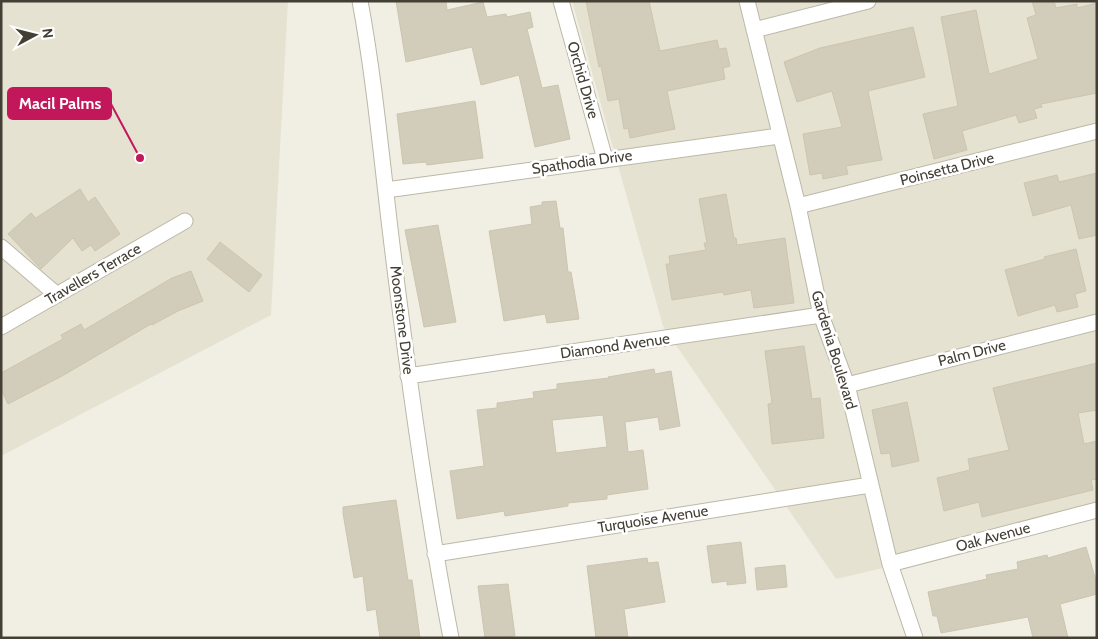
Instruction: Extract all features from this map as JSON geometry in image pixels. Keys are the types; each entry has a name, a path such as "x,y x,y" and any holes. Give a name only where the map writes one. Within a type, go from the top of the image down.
{"street":[{"name":"Moonstone Drive","path":"360,1 371,58 408,376 435,554 451,638"},
{"name":"Orchid Drive","path":"561,1 605,159"},
{"name":"Gardenia Boulevard","path":"747,1 779,136 798,206 822,315 847,385 890,564 915,638"},
{"path":"754,30 868,1"},
{"name":"Poinsetta Drive","path":"798,206 1097,131"},
{"name":"Spathodia Drive","path":"386,190 779,136"},
{"name":"Travellers Terrace","path":"1,327 185,220"},
{"path":"1,247 57,295"},
{"name":"Diamond Avenue","path":"408,376 822,315"},
{"name":"Palm Drive","path":"847,385 1097,322"},
{"name":"Turquoise Avenue","path":"435,554 870,485"},
{"name":"Oak Avenue","path":"890,564 1097,510"}],"shaded area":[{"path":"1,1 288,1 271,315 1,456"},
{"path":"572,1 1097,1 1097,518 836,579 663,326"}],"building":[{"path":"396,1 446,1 447,10 483,2 487,17 506,14 507,17 530,12 533,27 527,29 542,88 558,85 570,139 535,147 519,75 481,85 472,47 406,62"},
{"path":"586,1 649,1 660,51 717,40 719,49 726,48 730,66 723,68 725,79 667,91 675,129 630,138 628,128 624,129 619,99 608,101"},
{"path":"1032,1 1054,1 1056,8 1077,4 1077,8 1097,3 1097,93 1041,104 1042,107 1034,109 1037,118 1019,123 1016,115 962,131 967,150 934,159 923,114 958,106 941,17 976,10 989,74 1038,59 1027,18 1036,15"},
{"path":"913,27 925,77 868,91 882,160 846,166 848,174 823,179 822,173 810,175 803,134 842,127 832,91 797,102 784,62 820,48"},
{"path":"475,101 483,158 427,165 426,162 403,164 397,114"},
{"path":"1097,173 1097,235 1079,239 1071,205 1033,216 1024,183 1057,175 1059,182"},
{"path":"80,189 88,202 95,197 120,234 95,251 91,245 82,251 73,238 41,269 8,234 31,213 36,218"},
{"path":"726,194 737,245 785,238 794,303 754,308 751,290 724,295 723,292 672,300 666,264 670,264 669,256 706,250 704,243 707,243 699,199"},
{"path":"556,201 560,228 563,228 568,272 571,272 579,319 547,323 545,314 504,321 489,231 532,224 530,207 542,205 542,202"},
{"path":"438,225 456,322 424,327 405,230"},
{"path":"220,242 262,275 249,292 207,259"},
{"path":"1076,249 1086,291 1075,294 1078,307 1057,312 1055,305 1018,316 1005,270"},
{"path":"191,271 203,301 151,324 62,376 8,404 1,389 1,373 63,339 61,335 81,324 84,330 172,278"},
{"path":"804,346 812,399 820,398 824,438 772,444 768,404 772,403 765,351"},
{"path":"1097,363 1097,410 1078,413 1084,444 1097,441 1097,479 1091,480 1093,490 982,517 979,502 944,511 937,478 970,470 968,459 1009,450 993,388"},
{"path":"654,369 655,374 671,371 680,426 660,430 658,417 625,422 628,452 643,450 648,489 607,495 607,499 568,503 568,506 505,516 504,511 457,519 450,471 484,466 477,410 497,408 497,403 534,398 533,392 557,389 557,384","holes":["603,415 607,447 556,453 552,420"]},
{"path":"907,402 919,461 892,467 890,453 881,454 872,410"},
{"path":"396,500 408,580 412,580 420,638 380,638 376,609 367,611 363,576 354,578 343,507"},
{"path":"741,542 746,583 727,585 727,581 712,583 707,546"},
{"path":"1086,547 1097,584 1097,594 1060,604 1068,638 1033,638 1028,617 941,633 937,616 933,616 928,592 987,579 986,575 1018,569 1017,562 1047,555 1048,558"},
{"path":"647,558 648,563 658,562 665,602 624,609 628,638 596,638 587,566"},
{"path":"785,565 787,587 757,590 755,568"},
{"path":"508,584 515,636 485,638 478,586"}],"place":[{"name":"Macil Palms","path":"140,158"}]}
